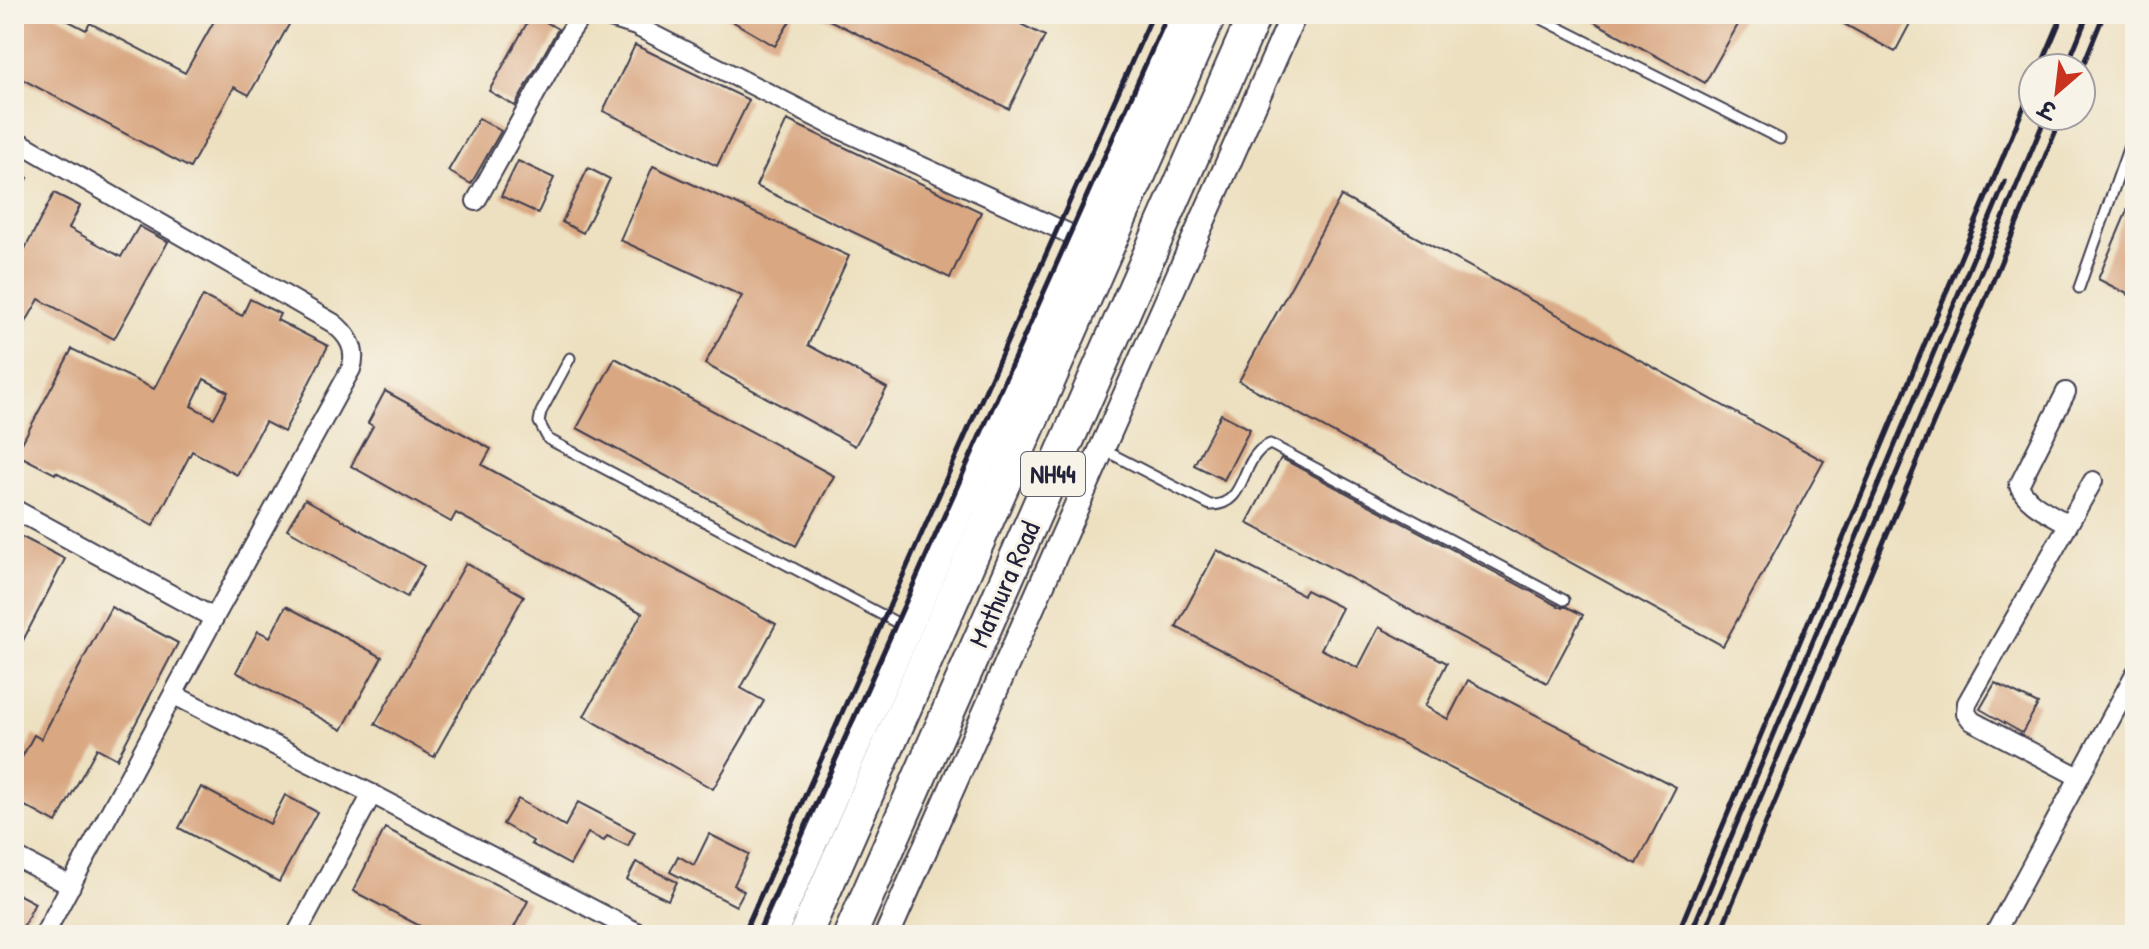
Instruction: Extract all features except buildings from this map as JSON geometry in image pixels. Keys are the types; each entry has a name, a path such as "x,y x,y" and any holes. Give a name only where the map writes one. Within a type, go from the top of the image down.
{"highway":[{"name":"Mathura Road","path":"850,935 1255,14"},
{"name":"Mathura Road","path":"805,935 1200,18"}],"main road":[{"path":"887,935 1294,14"},
{"path":"774,935 1081,239 1200,18"}],"street":[{"path":"476,201 568,35 581,16 586,14"},
{"path":"598,14 636,26 833,126 1081,239"},
{"path":"14,139 333,323 351,343 354,361 44,935"},
{"path":"2066,392 2019,485 2030,500 2068,524"},
{"path":"2079,777 1972,721 1966,713 1967,703 2093,481"},
{"path":"14,509 214,618"},
{"path":"1994,935 2135,674"},
{"path":"174,695 642,935"},
{"path":"296,935 372,794"},
{"path":"14,856 71,886"}],"lane":[{"path":"1532,14 1780,139"},
{"path":"2079,288 2135,129"},
{"path":"570,358 541,412 539,422 555,445 910,629"},
{"path":"1102,449 1210,505 1222,505 1231,499 1259,451 1270,444 1564,600"}],"railway":[{"path":"743,935 1153,14"},
{"path":"757,935 1168,14"},
{"path":"2047,52 2063,14"},
{"path":"2073,52 2088,14"},
{"path":"2088,52 2104,14"},
{"path":"1677,935 2017,123"},
{"path":"1703,935 2039,132"},
{"path":"1719,935 2055,132"},
{"path":"1690,935 2005,182"}]}
